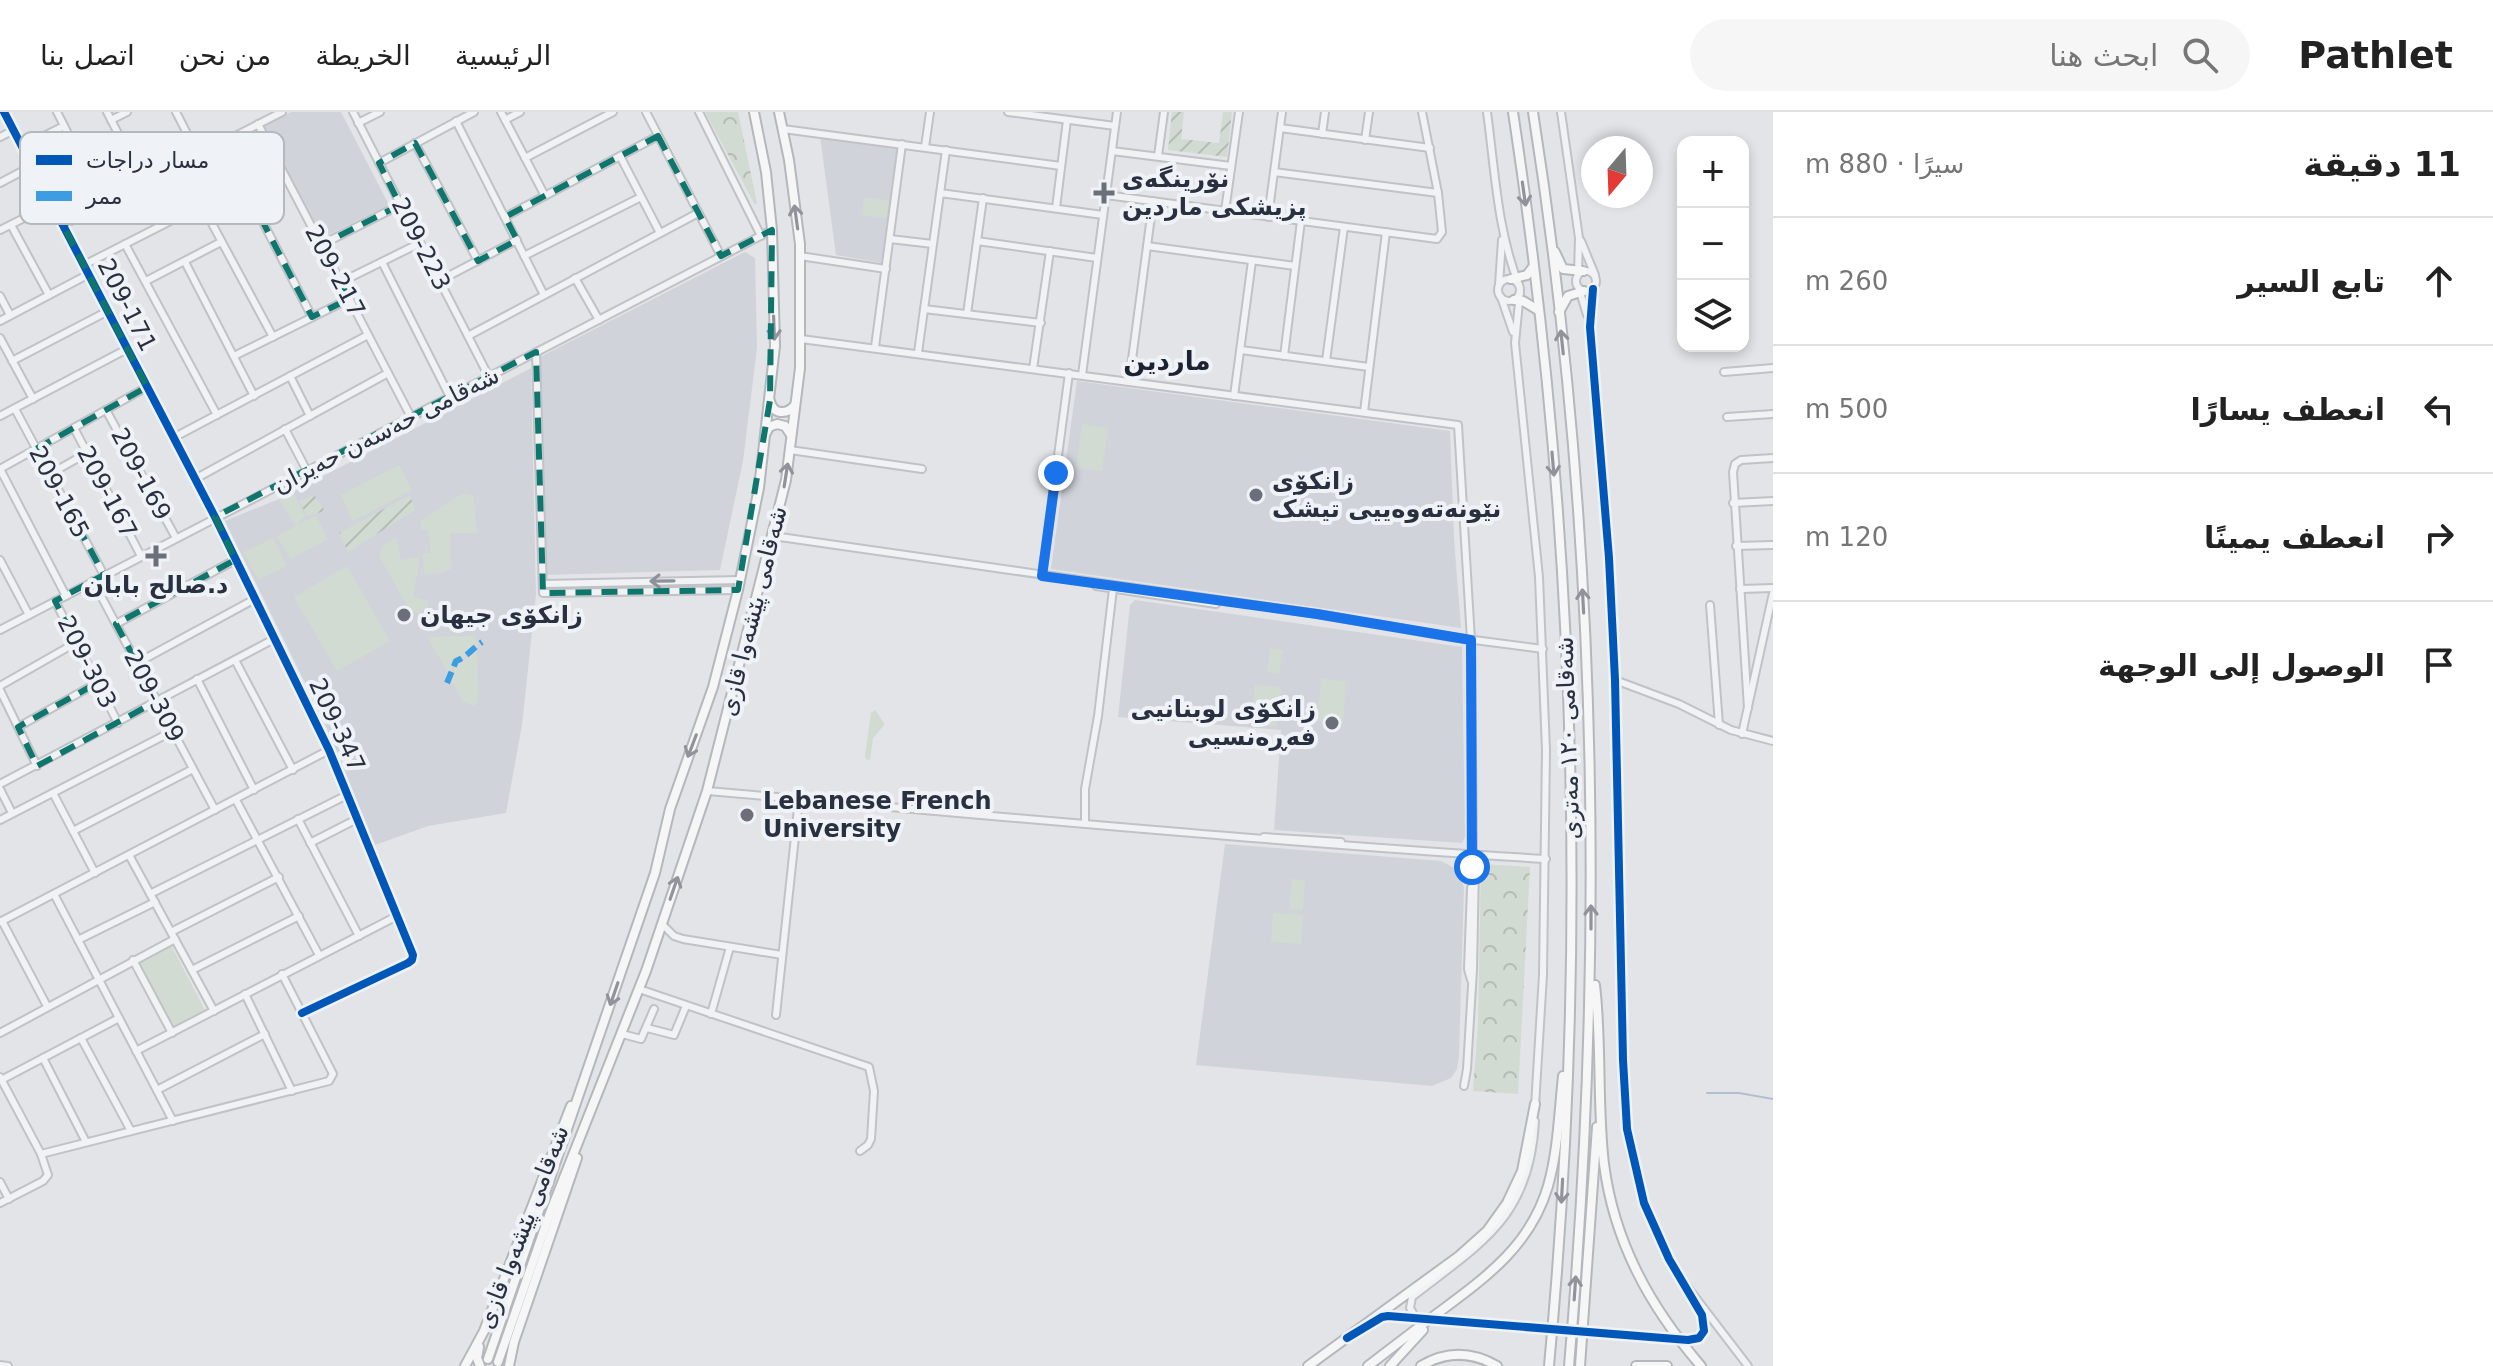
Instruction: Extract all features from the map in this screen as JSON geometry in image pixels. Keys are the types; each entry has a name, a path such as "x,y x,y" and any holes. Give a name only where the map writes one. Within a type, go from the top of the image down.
{"highway":[{"name":"شەقامی پێشەوا قازی","path":"484,1363 655,873 670,809 709,700 739,585 759,488 775,346 772,230 766,172 754,112"},
{"name":"شەقامی پێشەوا قازی","path":"506,1365 550,1213 639,989 707,791 773,536 797,398 801,339 800,256 779,112"},
{"name":"شەقامی ١٢٠ مەتری","path":"1513,112 1534,267 1556,497 1564,608 1571,805 1566,1122 1549,1366"},
{"name":"شەقامی ١٢٠ مەتری","path":"1533,112 1559,313 1575,479 1590,763 1591,955 1582,1201 1569,1366"},
{"path":"1550,238 1561,267 1580,272"},
{"path":"1534,267 1516,289 1538,310"},
{"path":"1559,313 1568,296 1583,290"},
{"path":"770,400 773,409 785,412 793,408 797,398"},
{"path":"765,435 769,427 781,425 788,429 790,445"},
{"path":"1591,955 1604,1162 1611,1202 1630,1260 1652,1303 1701,1366"},
{"path":"1368,1366 1481,1283 1517,1247 1542,1202 1556,1147 1570,1004"},
{"path":"1580,1366 1594,1193 1599,1072"},
{"name":"شەقامی پێشەوا قازی","path":"465,1366 482,1334 566,1113 581,1087"},
{"name":"شەقامی پێشەوا قازی","path":"506,1365 599,1093"},
{"path":"1308,1366 1466,1251 1487,1231 1518,1181 1527,1153 1535,1104"},
{"path":"1390,1366 1406,1346 1463,1295"},
{"path":"482,1334 477,1356 484,1363"},
{"path":"458,1366 482,1334"},
{"path":"1421,1366 1443,1356 1463,1354 1497,1366"},
{"path":"1636,1366 1667,1366"}],"street":[{"name":"209-171","path":"4,112 20,143"},
{"path":"57,112 67,132"},
{"path":"107,112 117,132"},
{"path":"111,120 127,112"},
{"path":"176,112 186,132"},
{"path":"243,132 282,112"},
{"name":"209-223","path":"353,112 489,377"},
{"path":"358,123 380,112"},
{"path":"379,163 474,112"},
{"path":"501,112 545,196"},
{"path":"505,120 520,112"},
{"path":"525,158 613,112"},
{"path":"699,112 761,236"},
{"path":"925,147 930,112"},
{"path":"1008,112 1115,126"},
{"path":"1082,375 1117,112"},
{"path":"1158,156 1164,112"},
{"path":"1225,211 1239,112"},
{"path":"1268,217 1282,112"},
{"path":"1322,134 1325,112"},
{"path":"1365,140 1369,112"},
{"path":"1106,195 1439,238 1442,232 1438,193 1422,112"},
{"path":"1347,1338 1382,1317 1416,1318 1410,1308 1412,1297 1480,1247 1498,1227 1518,1195 1531,1159 1542,1004 1546,859 1543,649 1533,507 1515,343 1516,289 1502,228 1487,112"},
{"path":"1561,112 1579,238 1580,272 1575,281 1583,290 1590,327 1609,558 1615,680 1625,1106 1631,1154 1657,1236 1705,1321 1701,1336 1688,1340"},
{"path":"648,113 721,256"},
{"path":"1056,208 1067,120"},
{"path":"456,121 544,295"},
{"name":"209-217","path":"258,124 262,132"},
{"path":"52,132 64,126"},
{"path":"1280,128 1430,148"},
{"path":"783,129 1061,166"},
{"path":"0,137 14,130"},
{"path":"505,217 658,136"},
{"path":"415,143 478,261"},
{"path":"875,347 902,144"},
{"path":"918,353 946,150"},
{"path":"1112,151 1231,166"},
{"path":"620,156 660,233"},
{"path":"0,183 20,172"},
{"path":"1274,172 1438,193"},
{"name":"209-217","path":"284,174 411,417"},
{"path":"940,193 1103,215"},
{"path":"524,256 641,197"},
{"path":"967,314 983,198"},
{"path":"1129,382 1153,201"},
{"path":"321,245 400,205"},
{"path":"468,336 698,213"},
{"path":"0,230 20,220"},
{"path":"1284,356 1301,221"},
{"path":"84,265 164,224"},
{"path":"212,224 273,337"},
{"path":"264,224 312,317"},
{"path":"11,225 49,295"},
{"name":"209-171","path":"63,225 215,517"},
{"path":"1326,361 1344,227"},
{"path":"1502,228 1499,286 1515,343"},
{"name":"شەقامی حەسەن حەیران","path":"0,630 772,230"},
{"path":"1364,412 1386,232"},
{"path":"1579,238 1596,284 1583,290"},
{"path":"890,239 933,244"},
{"path":"439,281 517,240"},
{"path":"977,241 1097,258"},
{"path":"146,281 221,242"},
{"path":"341,282 420,243"},
{"path":"125,244 217,415"},
{"path":"1147,246 1295,266"},
{"path":"1033,369 1050,251"},
{"path":"800,256 886,269"},
{"path":"1234,396 1252,261"},
{"path":"185,262 254,396"},
{"path":"382,262 450,397"},
{"path":"1580,272 1595,275"},
{"path":"0,321 89,274"},
{"path":"575,278 599,320"},
{"path":"1499,286 1504,280 1516,289"},
{"path":"1501,296 1507,300 1516,289"},
{"path":"1583,290 1590,327"},
{"path":"0,296 10,315"},
{"path":"234,356 349,299"},
{"path":"924,309 1041,323"},
{"path":"12,361 108,311"},
{"path":"173,438 368,335"},
{"path":"0,338 33,399"},
{"path":"801,339 1458,425 1471,640 1471,857 1475,882 1464,1086"},
{"path":"0,416 127,349"},
{"path":"1241,350 1369,367"},
{"path":"536,352 543,593 739,585"},
{"path":"1724,372 1773,368"},
{"path":"195,479 388,373"},
{"path":"1042,576 1069,373"},
{"path":"290,376 310,416"},
{"path":"66,596 0,469 147,387"},
{"name":"209-165","path":"15,409 104,575"},
{"name":"209-169","path":"106,410 176,538"},
{"path":"1727,417 1773,414"},
{"name":"209-167","path":"74,428 141,556"},
{"path":"285,429 307,471"},
{"path":"790,445 922,469"},
{"path":"50,474 87,453"},
{"path":"1748,708 1733,503 1735,464 1741,460 1773,458"},
{"path":"1733,503 1773,501"},
{"name":"209-347","path":"215,517 329,750 413,955 408,963 302,1013"},
{"path":"1454,532 1464,538"},
{"path":"773,536 1543,649"},
{"path":"1736,546 1773,545"},
{"path":"0,560 29,615"},
{"path":"116,624 235,560"},
{"path":"0,580 8,576"},
{"path":"1042,576 1113,589 1329,618"},
{"name":"209-309","path":"93,581 215,810"},
{"path":"543,584 739,585"},
{"path":"1085,823 1085,789 1113,589"},
{"path":"1740,589 1773,590 1770,624 1742,734"},
{"path":"137,663 255,599"},
{"name":"209-303","path":"55,601 118,723"},
{"path":"1710,605 1719,725"},
{"path":"12,813 0,786 274,639"},
{"path":"37,766 0,688 77,642"},
{"path":"235,660 293,770"},
{"path":"197,679 254,790"},
{"path":"1615,680 1679,704 1742,734 1773,741"},
{"path":"18,727 97,683"},
{"path":"0,820 173,731"},
{"path":"47,1006 1,922 329,750"},
{"path":"73,831 193,769"},
{"path":"707,791 1471,857 1546,859"},
{"path":"53,793 95,873"},
{"path":"150,894 347,795"},
{"path":"776,1015 799,799"},
{"path":"236,800 319,955"},
{"path":"298,819 359,936"},
{"path":"310,843 357,819"},
{"path":"129,855 214,1011"},
{"path":"0,1033 279,877"},
{"path":"54,894 173,1121"},
{"path":"78,940 155,902"},
{"path":"192,970 299,916"},
{"path":"136,1051 397,916"},
{"path":"662,924 679,938 782,955"},
{"path":"711,1014 730,947"},
{"path":"133,960 172,1033"},
{"path":"41,1154 329,1081 333,1074 282,974"},
{"path":"639,989 869,1067 875,1097 871,1139 860,1151"},
{"path":"245,994 292,1091"},
{"path":"647,1028 674,1035 686,1006"},
{"path":"622,1034 641,1039 654,1009"},
{"path":"0,1203 43,1181 48,1175 41,1154 1,1079 119,1018"},
{"path":"157,1090 265,1034"},
{"path":"81,1038 131,1131"},
{"path":"43,1058 86,1142"},
{"path":"0,1182 9,1199"},
{"path":"1676,1271 1748,1366"},
{"path":"1449,1321 1541,1328"},
{"path":"1593,1332 1668,1339"},
{"path":"0,1365 8,1366"}],"highlighted area":[{"path":"658,136 721,256 772,230 770,400 738,590 543,593 536,352 215,517 235,560 116,624 157,701 37,766 18,727 97,683 55,601 104,575 36,449 147,387 63,225 198,155 222,143 312,317 349,299 321,245 400,205 379,163 415,143 478,261 517,240 505,217"}],"shaded area":[{"path":"291,112 341,112 389,205 320,239 284,169 284,132 265,132 262,127"},
{"path":"820,136 897,146 882,263 836,255"},
{"path":"745,252 755,258 757,348 743,461 720,570 545,575 538,358"},
{"name":"زانکۆی جیھان","path":"531,368 536,594 522,725 506,813 428,826 375,845 324,721 225,521 279,499"},
{"name":"زانکۆی نێونەتەوەییی تیشک","path":"1077,381 1450,431 1461,628 1051,569"},
{"name":"زانکۆی لوبنانیی فەڕەنسیی","path":"1135,600 1462,647 1465,837 1462,843 1274,830 1281,730 1118,717 1130,605"},
{"path":"1225,844 1441,861 1458,870 1464,887 1459,1056 1457,1069 1451,1078 1432,1086 1196,1065"}],"green space":[{"path":"705,112 738,112 755,205"},
{"path":"1172,112 1184,112 1181,139 1219,143 1223,112 1232,112 1227,157 1168,150"},
{"path":"864,198 889,201 887,218 862,215"},
{"path":"1082,424 1108,428 1102,471 1076,468"},
{"path":"399,465 412,490 353,521 341,495"},
{"path":"293,492 305,516 296,525 316,516 328,539 290,559 277,536 296,526 279,499"},
{"path":"463,493 472,495 474,499 477,533 450,533 451,569 424,574 423,554 431,553 428,530 421,530 420,521"},
{"path":"314,495 325,511 307,516 299,501"},
{"path":"410,495 415,510 348,552 339,533"},
{"path":"396,537 401,560 419,557 414,597 429,601 427,608 419,613 410,611 379,556 384,545"},
{"path":"273,538 287,566 258,580 244,552"},
{"path":"347,566 390,641 337,671 294,597"},
{"path":"475,636 478,644 468,649 464,657 456,659 449,675 427,637"},
{"path":"477,647 478,702 473,706 463,701 451,680 457,662 465,660"},
{"path":"1270,648 1283,650 1279,674 1267,672"},
{"path":"1321,679 1346,681 1343,723 1317,721"},
{"path":"1255,685 1281,688 1276,727 1250,723"},
{"path":"875,710 885,724 873,738 870,760 865,756 871,713"},
{"path":"1481,864 1530,867 1518,1094 1473,1091 1478,1024"},
{"path":"1292,879 1305,880 1303,910 1289,909"},
{"path":"1273,913 1303,915 1301,944 1271,942"},
{"path":"170,943 205,1010 173,1028 135,961"}],"waterway":[{"path":"1707,1093 1739,1093 1773,1099"}],"tunnel":[{"path":"1416,1318 1449,1321"},
{"path":"1541,1328 1593,1332"}],"marked path":[{"path":"447,683 456,661 482,642"}],"cycle path":[{"path":"4,112 20,143"},
{"path":"62,224 215,517 329,750 413,955 408,963 302,1013"},
{"path":"1347,1338 1388,1316 1688,1340 1699,1338 1704,1331 1702,1315 1669,1259 1644,1203 1627,1129 1615,680 1609,558 1590,327 1593,289"}],"place":[{"name":"نۆرینگەی پزیشکی ماردین","path":"1104,193"},
{"name":"زانکۆی نێونەتەوەییی تیشک","path":"1256,495"},
{"name":"د.صالح بابان","path":"156,556"},
{"name":"زانکۆی جیھان","path":"404,615"},
{"name":"زانکۆی لوبنانیی فەڕەنسیی","path":"1332,723"},
{"name":"Lebanese French University","path":"747,815"}],"district":[{"name":"ماردین","path":"1167,361"}],"route":[{"path":"1056,473 1042,576 1317,614 1471,640 1472,867"}]}
